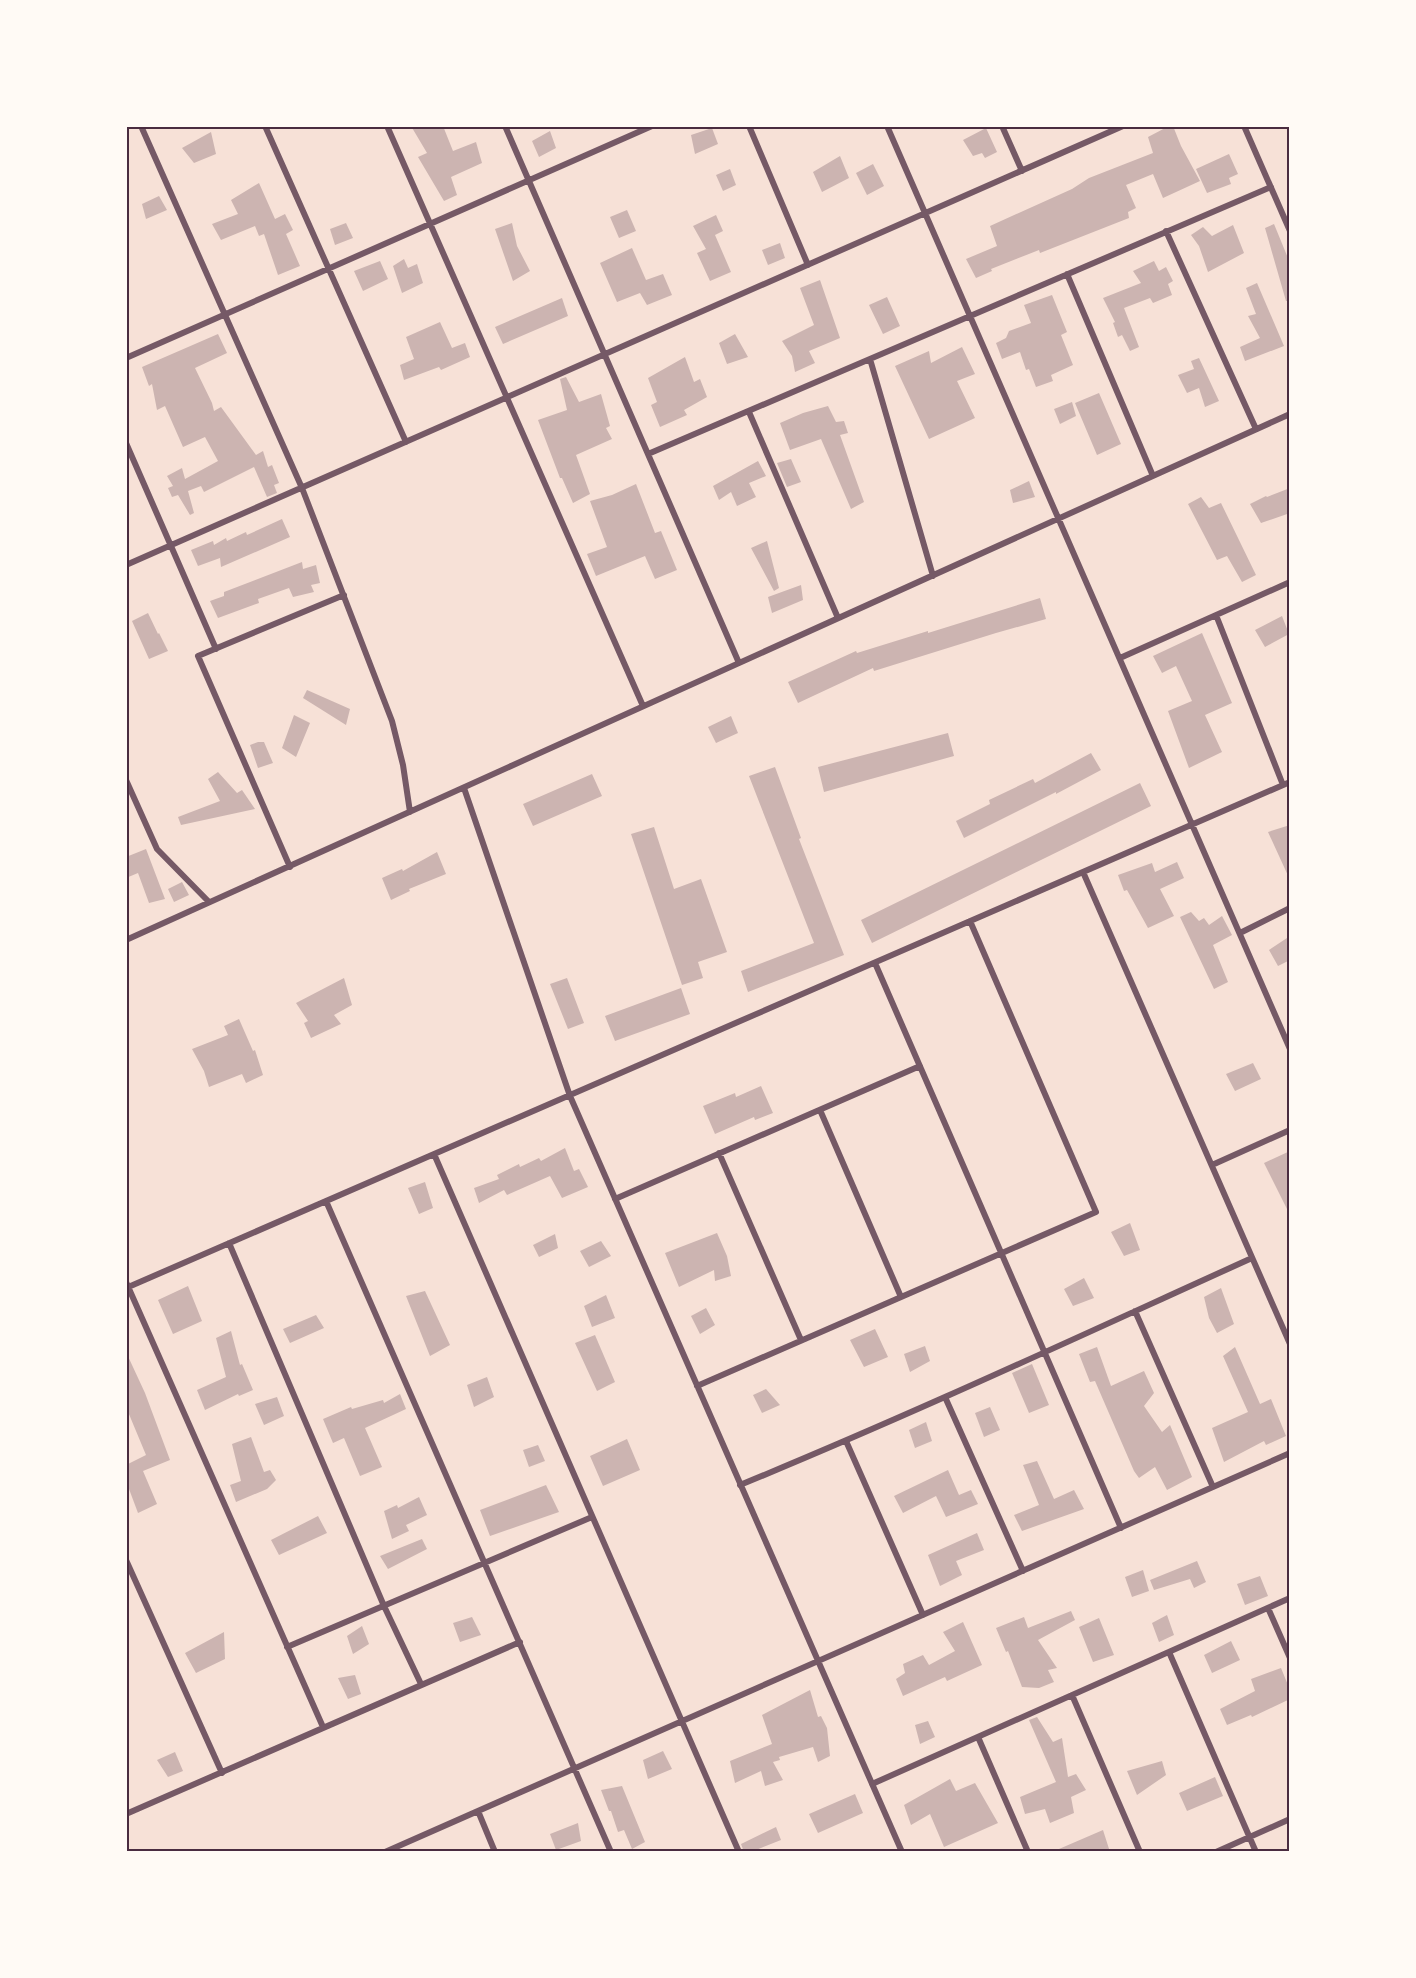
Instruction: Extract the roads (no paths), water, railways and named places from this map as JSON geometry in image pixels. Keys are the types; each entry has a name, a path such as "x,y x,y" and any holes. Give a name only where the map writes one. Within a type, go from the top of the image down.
{"street":[{"path":"141,126 302,488 392,721 403,765 410,812"},
{"path":"265,126 406,442"},
{"path":"387,126 643,706"},
{"path":"505,126 739,663"},
{"path":"126,358 652,126"},
{"path":"749,126 808,265"},
{"path":"887,126 1290,1049"},
{"path":"1002,126 1022,171"},
{"path":"126,565 1123,126"},
{"path":"1244,126 1290,231"},
{"path":"648,453 749,412 1271,187"},
{"path":"1166,231 1256,429"},
{"path":"1067,274 1153,476"},
{"path":"870,359 933,576"},
{"path":"749,412 838,618"},
{"path":"126,940 1290,414"},
{"path":"126,443 216,649"},
{"path":"1120,658 1290,582"},
{"path":"290,867 198,656 344,596"},
{"path":"322,1727 127,1286 1287,784 1216,615"},
{"path":"126,780 157,849 209,902"},
{"path":"464,788 570,1096 902,1852"},
{"path":"1083,872 1290,1344"},
{"path":"1240,933 1290,908"},
{"path":"697,1386 1096,1212 970,921"},
{"path":"875,963 1121,1528"},
{"path":"615,1199 920,1066"},
{"path":"820,1110 901,1297"},
{"path":"1212,1165 1290,1130"},
{"path":"719,1153 801,1340"},
{"path":"434,1154 739,1852"},
{"path":"326,1201 611,1852"},
{"path":"229,1243 384,1606 421,1684"},
{"path":"740,1485 846,1442 1252,1258"},
{"path":"1135,1311 1213,1487"},
{"path":"945,1397 1023,1571"},
{"path":"846,1442 923,1615"},
{"path":"385,1852 1290,1453"},
{"path":"287,1647 592,1517"},
{"path":"126,1560 222,1773"},
{"path":"872,1784 1290,1598"},
{"path":"1268,1608 1290,1658"},
{"path":"126,1814 520,1642"},
{"path":"1168,1652 1256,1852"},
{"path":"1072,1695 1140,1852"},
{"path":"978,1737 1028,1852"},
{"path":"478,1811 495,1852"},
{"path":"1216,1852 1290,1819"}]}
